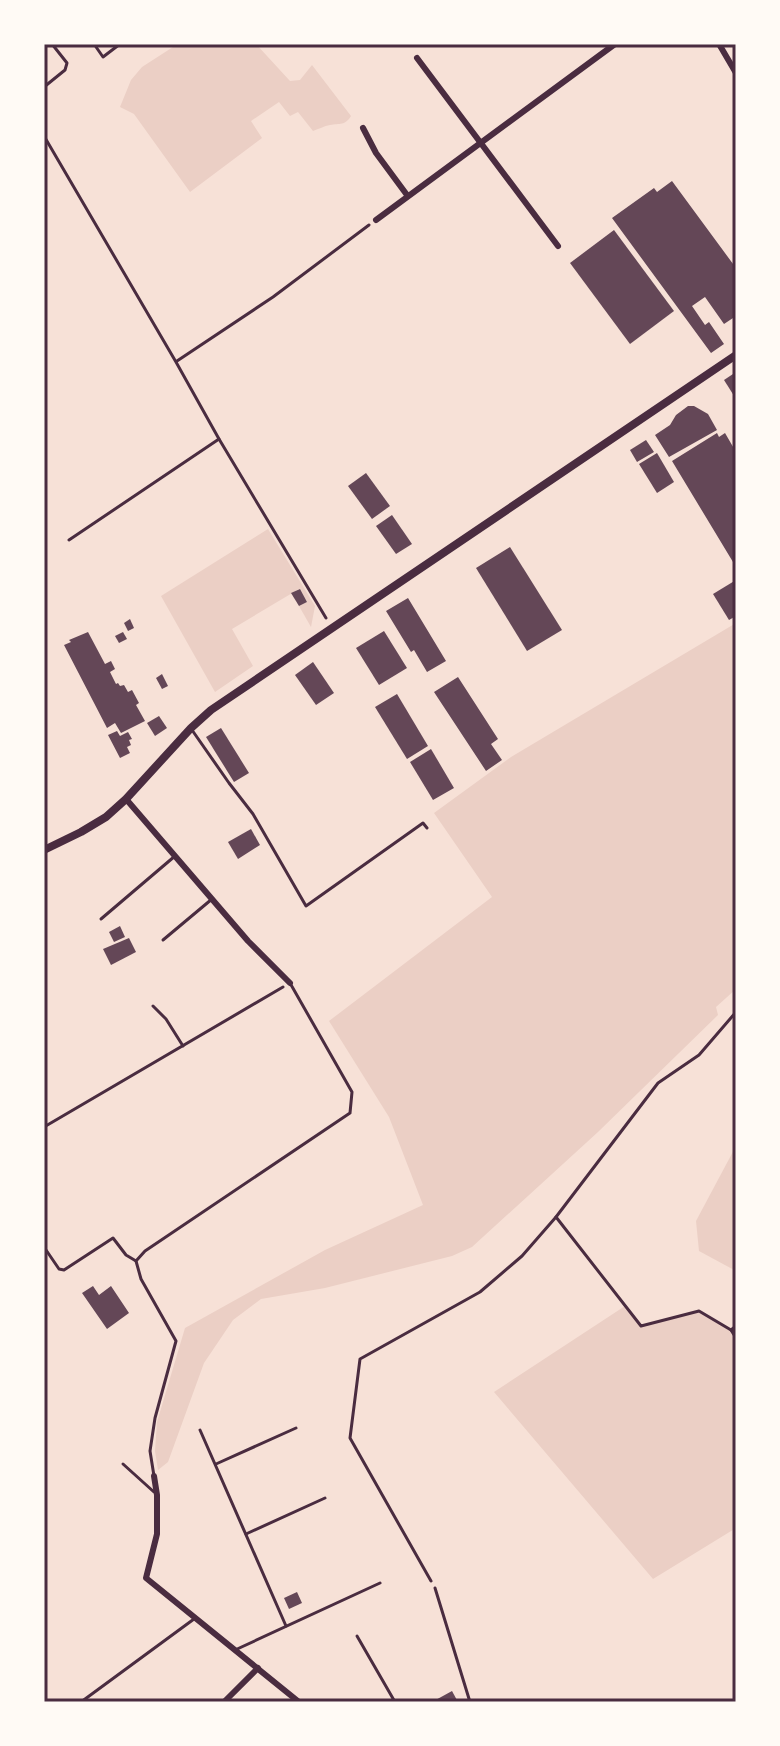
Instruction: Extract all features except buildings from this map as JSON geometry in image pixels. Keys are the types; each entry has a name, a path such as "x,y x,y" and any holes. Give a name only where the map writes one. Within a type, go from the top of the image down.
{"street":[{"path":"376,220 615,44"},
{"path":"719,44 736,73"},
{"path":"417,58 558,246"},
{"path":"363,128 376,153 407,195"},
{"path":"44,850 106,817 211,710 736,355"},
{"path":"126,799 248,941 290,983"},
{"path":"154,1476 157,1534 146,1578 299,1702"},
{"path":"224,1702 258,1668"}],"lane":[{"path":"191,728 253,814 306,906 423,823 427,828"},
{"path":"101,919 175,856"},
{"path":"163,940 212,899"},
{"path":"136,1261 145,1251 350,1113 352,1092 290,983"},
{"path":"44,1247 59,1269 64,1270 113,1238 126,1255 136,1261 141,1279 176,1341 155,1418 150,1451 154,1476"},
{"path":"216,1464 296,1428"},
{"path":"200,1430 286,1626"},
{"path":"123,1464 157,1495"},
{"path":"246,1534 325,1498"},
{"path":"235,1650 380,1583"},
{"path":"435,1588 470,1702"},
{"path":"81,1702 195,1618"},
{"path":"357,1636 395,1702"}],"path":[{"path":"44,87 65,70 67,63 52,44"},
{"path":"94,44 103,57 120,44"},
{"path":"44,136 332,628"},
{"path":"176,362 273,297 376,220"},
{"path":"69,540 219,439"},
{"path":"44,1127 290,983"},
{"path":"153,1006 166,1019 183,1046"},
{"path":"435,1588 350,1438 360,1359 480,1292 522,1256 556,1217 658,1083 699,1055 736,1012"},
{"path":"556,1217 641,1326 699,1311 731,1330 736,1338"},
{"path":"731,1330 736,1326"}],"shaded area":[{"path":"172,44 256,44 290,81 300,80 312,65 351,116 344,123 313,131 298,112 290,116 279,102 251,121 262,138 190,192 134,114 120,107 131,80 142,67 173,47"},
{"path":"268,529 315,606 311,627 299,606 307,602 299,589 232,629 253,666 215,692 161,596"},
{"path":"736,623 736,989 716,1007 718,1015 598,1132 472,1247 452,1256 325,1288 261,1299 233,1320 204,1363 168,1462 158,1470 155,1451 157,1422 185,1328 325,1250 423,1205 389,1117 329,1021 492,897 434,813 511,757"},
{"path":"736,1146 736,1271 699,1251 696,1221"},
{"path":"625,1306 641,1326 699,1311 731,1330 736,1338 736,1528 653,1579 494,1392"}]}
